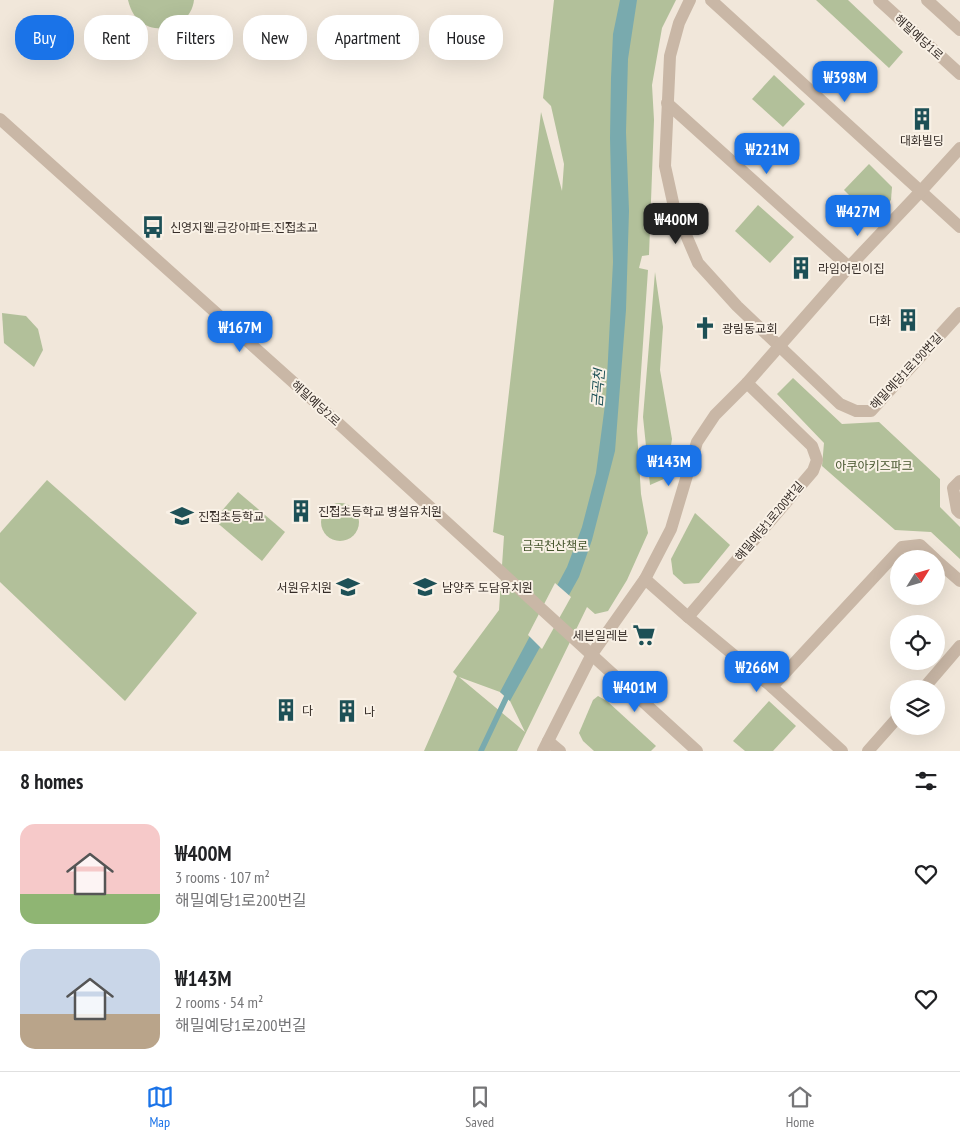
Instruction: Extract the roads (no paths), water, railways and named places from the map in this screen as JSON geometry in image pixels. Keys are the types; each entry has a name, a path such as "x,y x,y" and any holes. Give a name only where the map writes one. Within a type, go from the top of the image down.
{"street":[{"path":"690,0 679,23 670,56 665,166 674,207 698,263 737,306 779,346"},
{"path":"711,0 960,228"},
{"name":"해밀예당1로","path":"879,0 960,74"},
{"path":"927,0 960,30"},
{"path":"667,103 849,267"},
{"name":"해밀예당2로","path":"0,119 592,654"},
{"path":"560,751 546,746 592,654 646,580 671,529 697,442 715,415 747,383 849,267 960,148"},
{"name":"해밀예당1로190번길","path":"779,346 840,404 856,411 871,411 960,313"},
{"name":"해밀예당1로200번길","path":"688,617 813,470 817,460 812,446 747,383"},
{"path":"960,481 953,488 957,510 960,513"},
{"path":"899,550 902,547 920,545 926,550"},
{"path":"772,687 890,560"},
{"path":"945,567 960,581"},
{"path":"646,580 772,687 842,751"},
{"path":"931,680 960,646"},
{"path":"592,654 697,751"},
{"path":"868,751 890,726"}],"water":[{"name":"금곡천","path":"620,0 637,0 628,59 626,132 629,211 626,310 615,451 592,540 579,577 510,701 500,692 567,567 582,527 596,473 606,397 613,262 610,138 611,78 613,34"}],"waterway":[{"name":"금곡천","path":"481,751 509,692"}],"place":[{"name":"대화빌딩","path":"922,119"},
{"name":"신영지웰.금강아파트.진접초교","path":"153,227"},
{"name":"라임어린이집","path":"801,268"},
{"name":"다화","path":"908,320"},
{"name":"광림동교회","path":"705,328"},
{"name":"진접초등학교 병설유치원","path":"301,511"},
{"name":"진접초등학교","path":"182,516"},
{"name":"서원유치원","path":"348,587"},
{"name":"남양주 도담유치원","path":"425,587"},
{"name":"세븐일레븐","path":"644,635"},
{"name":"다","path":"286,710"},
{"name":"나","path":"347,711"}],"park label":[{"name":"아쿠아키즈파크","path":"874,465"},
{"name":"금곡천산책로","path":"555,545"}]}
